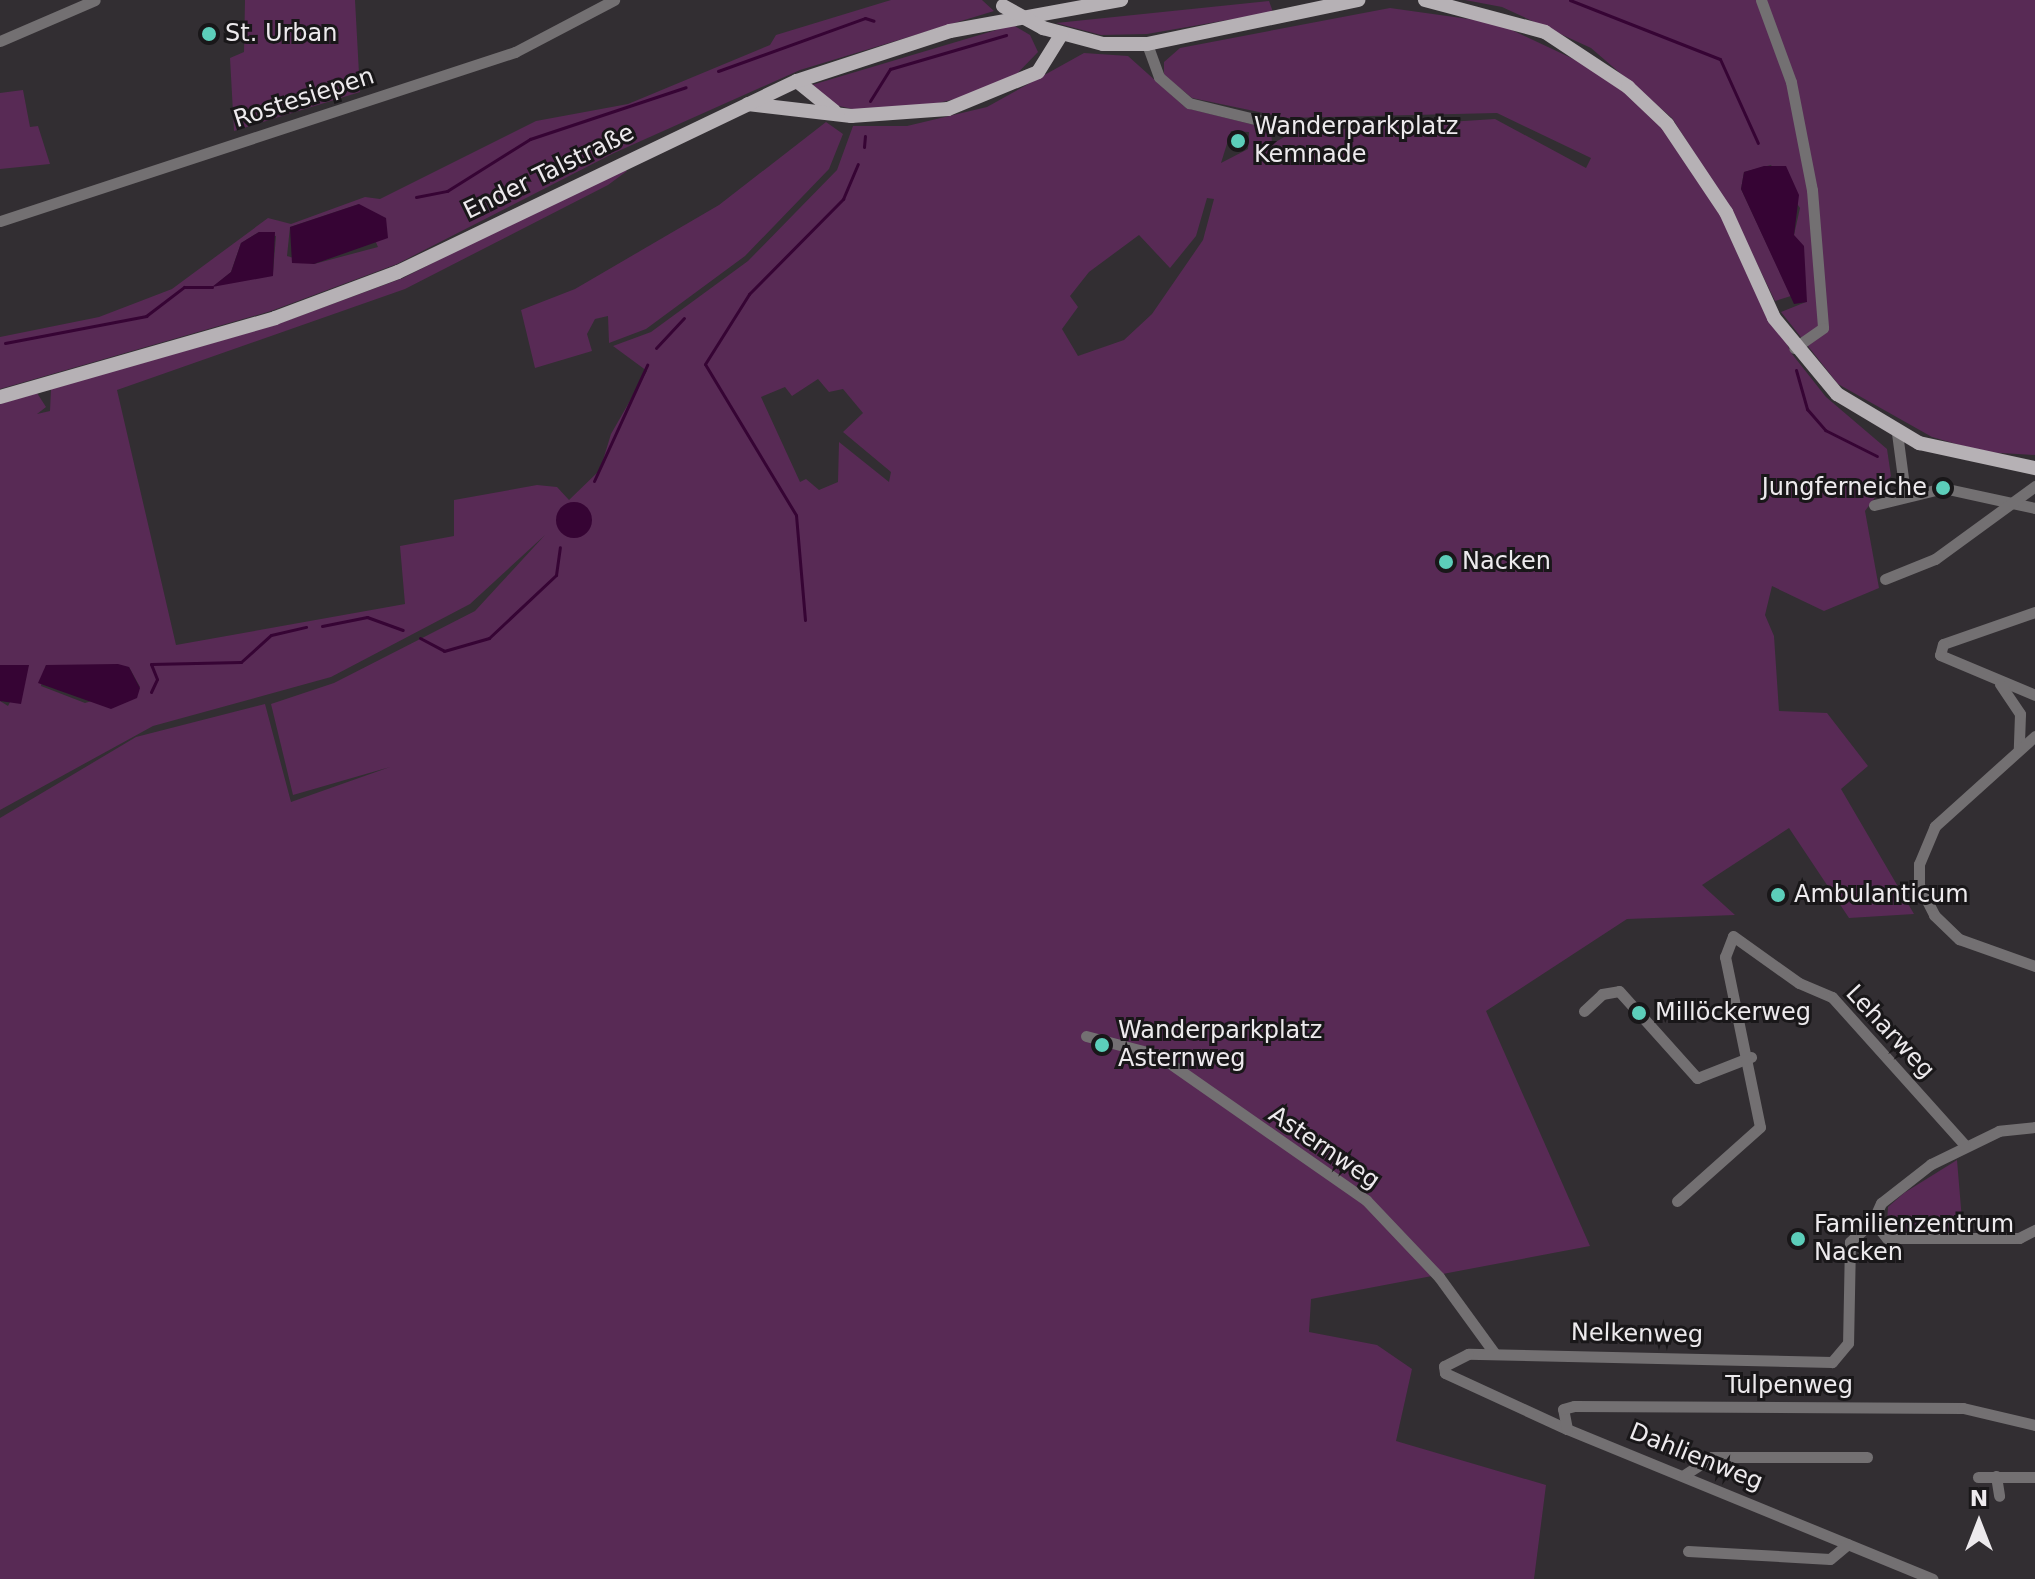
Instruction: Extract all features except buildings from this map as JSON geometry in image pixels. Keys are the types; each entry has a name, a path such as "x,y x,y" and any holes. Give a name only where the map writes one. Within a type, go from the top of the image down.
{"main road":[{"name":"Ender Talstraße","path":"0,397 275,318 398,272 745,103 797,81 950,31 1121,0"},
{"path":"999,3 1061,35 1147,44 1358,0"},
{"path":"1425,0 1545,32 1628,87 1667,124 1726,212 1794,348 1837,394 1897,433 1961,457 2035,468"},
{"path":"745,103 845,116 899,117 1001,93 1038,72 1061,35"},
{"path":"797,81 845,116"}],"street":[{"path":"0,41 95,0"},
{"name":"Rostesiepen","path":"0,221 515,52 614,0"},
{"path":"1761,0 1791,82 1812,190 1823,328 1794,348"},
{"path":"1147,44 1159,77 1189,103 1283,126"},
{"path":"1897,433 1905,493"},
{"path":"1885,579 1935,559 2020,502 2035,486"},
{"path":"1874,505 1905,493 1975,490 2035,508"},
{"path":"2035,612 1940,649 1955,667 2035,695"},
{"path":"1996,681 2020,714 2019,749"},
{"path":"2035,736 1922,843 1919,885 1934,915 1959,939 2035,966"},
{"name":"Leharweg","path":"1751,1057 1725,957 1733,936 1799,983 1832,997 1965,1145"},
{"path":"1584,1011 1602,994 1619,991 1697,1078 1751,1057 1758,1134 1677,1201"},
{"name":"Asternweg","path":"1086,1036 1158,1055 1366,1200 1439,1277 1495,1354"},
{"path":"2035,1127 1965,1145 1895,1190 1873,1221 1887,1238 2019,1238 2035,1230"},
{"name":"Nelkenweg","path":"1445,1373 1454,1356 1495,1354 1778,1364 1840,1358 1848,1343 1850,1242 1873,1221"},
{"name":"Dahlienweg","path":"1445,1373 1567,1429 1932,1579"},
{"name":"Tulpenweg","path":"1567,1429 1563,1409 1574,1406 1963,1408 2035,1425"},
{"path":"1684,1475 1712,1457 1867,1457"},
{"path":"1996,1476 1999,1496"},
{"path":"1978,1477 2035,1477"},
{"path":"1688,1551 1830,1559 1848,1544"}],"shaded area":[{"path":"245,0 355,0 360,92 234,131 230,58 244,52"},
{"path":"891,0 982,0 994,11 800,70 614,153 397,264 271,311 0,389 0,337 99,317 172,289 268,218 291,224 365,197 380,199 536,121 628,104 770,45 776,35","holes":["359,204 378,247 314,264 287,256 290,227","259,232 276,236 273,272 214,286 231,272 241,243"]},
{"path":"1465,0 2035,0 2035,455 1984,452 1932,437 1838,384 1781,312 1806,302 1794,235 1800,208 1771,165 1744,172 1741,189 1791,296 1775,301 1732,212 1672,118 1591,48 1502,7"},
{"path":"1269,1 1273,12 1147,34 1101,35 1056,23"},
{"path":"1390,8 1497,23 1582,63 1624,92 1662,128 1721,216 1792,354 1826,397 1887,449 1891,476 1865,511 1879,588 1824,611 1772,586 1765,615 1774,636 1779,711 1827,713 1868,766 1841,789 1914,914 1849,918 1789,828 1702,885 1735,915 1627,919 1486,1011 1590,1246 1311,1299 1309,1332 1377,1345 1412,1369 1396,1441 1546,1485 1534,1579 0,1579 0,818 136,737 265,704 291,802 390,767 293,795 271,704 334,683 475,611 545,535 470,604 331,677 153,726 0,810 0,701 8,706 29,665 0,665 0,404 37,393 46,407 37,414 50,411 51,389 275,325 403,278 622,167 627,171 608,185 405,289 117,390 176,645 405,604 400,546 454,536 454,500 537,485 557,487 569,500 600,470 611,434 647,371 613,346 651,332 748,261 837,170 853,126 907,126 987,107 1084,53 1128,56 1186,108 1271,129 1272,144 1293,132 1495,119 1586,168 1591,158 1497,113 1287,118 1192,98 1164,75 1164,62 1180,48","holes":["1231,131 1249,132 1248,149 1221,163","1207,198 1214,199 1203,240 1152,314 1124,340 1078,356 1062,329 1078,307 1070,296 1089,272 1139,235 1170,268 1196,236","818,379 829,392 843,389 863,413 843,432 891,472 889,482 839,442 838,482 819,490 806,479 800,482 761,397 785,387 792,396","46,665 129,667 140,687 85,703 41,686"]},
{"path":"1013,25 1030,35 1038,52 1010,81 984,92 905,111 857,110 826,103 805,87"},
{"path":"23,90 30,127 38,126 50,164 0,169 0,93"},
{"path":"826,122 843,134 829,169 745,256 646,329 609,343 608,316 595,319 587,334 592,351 535,368 521,310 575,289 719,205"},
{"path":"1764,166 1786,166 1799,195 1794,235 1804,246 1807,302 1794,304 1741,189 1744,172"},
{"path":"359,204 386,218 388,238 314,264 292,263 290,227"},
{"path":"259,232 275,232 273,276 212,287 231,272 241,243"},
{"path":"574,502 587,507 592,520 587,533 574,538 561,533 556,520 561,507"},
{"path":"118,664 129,667 140,688 137,698 111,709 38,683 46,665"},
{"path":"0,665 29,665 21,704 0,701"},
{"path":"1957,1160 1963,1232 1898,1231 1887,1224 1888,1207 1904,1193"}],"waterway":[{"path":"1570,0 1720,59 1758,143"},
{"path":"718,71 865,18 874,21"},
{"path":"870,101 890,69 1006,35"},
{"path":"416,197 447,191 530,139 686,87"},
{"path":"864,147 865,136"},
{"path":"805,620 796,515 705,364 749,294 843,199 858,164"},
{"path":"5,343 146,316 184,287 212,287"},
{"path":"656,348 684,318"},
{"path":"594,481 647,365"},
{"path":"1796,370 1807,409 1825,430 1877,456"},
{"path":"420,638 444,651 489,638 556,575 560,547"},
{"path":"322,626 367,617 403,630"},
{"path":"151,692 157,679 151,664 241,662 271,635 306,627"}],"place":[{"name":"St. Urban","path":"209,34"},
{"name":"Wanderparkplatz Kemnade","path":"1238,141"},
{"name":"Jungferneiche","path":"1943,488"},
{"name":"Nacken","path":"1446,562"},
{"name":"Ambulanticum","path":"1778,895"},
{"name":"Millöckerweg","path":"1639,1013"},
{"name":"Wanderparkplatz Asternweg","path":"1102,1045"},
{"name":"Familienzentrum Nacken","path":"1798,1239"}]}
